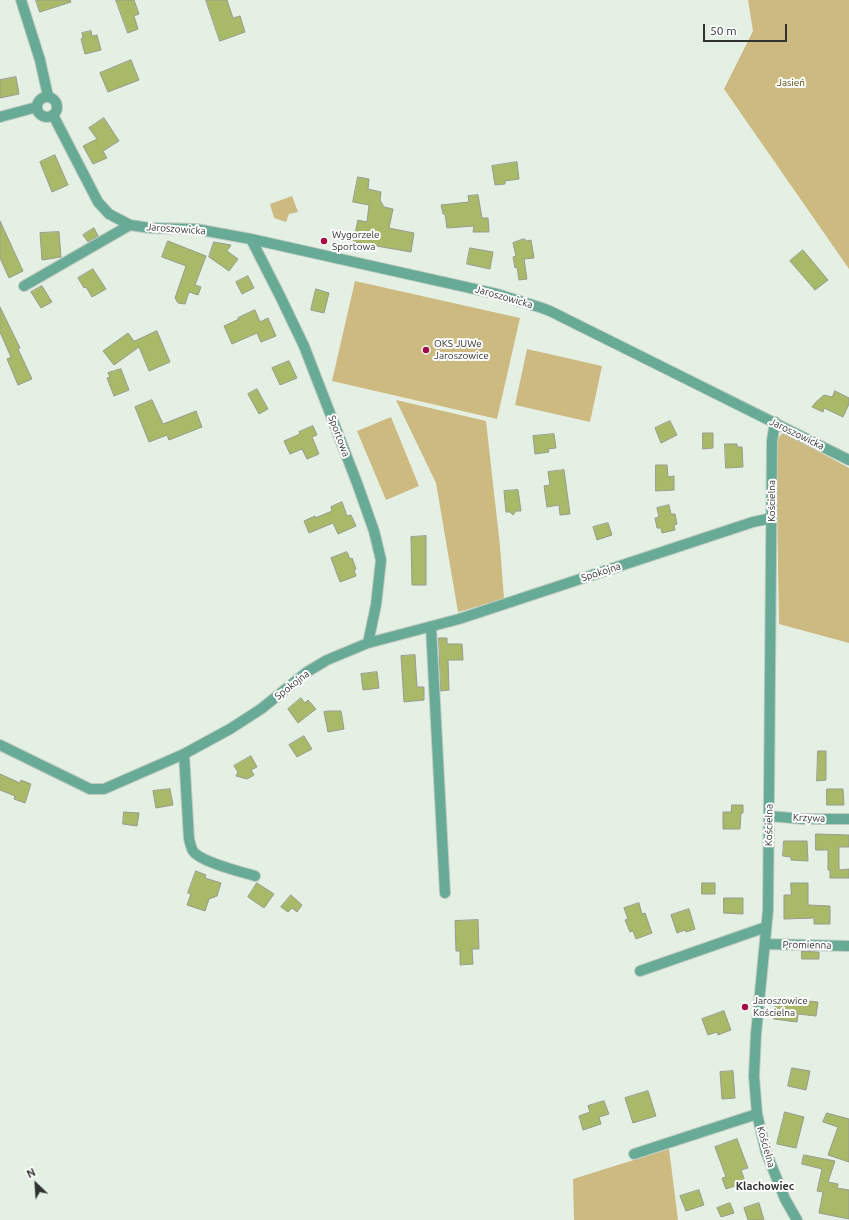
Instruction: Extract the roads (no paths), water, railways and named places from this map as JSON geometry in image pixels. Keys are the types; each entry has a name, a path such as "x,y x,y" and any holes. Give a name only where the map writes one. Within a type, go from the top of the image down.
{"street":[{"path":"20,0 40,60 48,96 57,103 57,110 53,115 43,116 37,107 40,100 48,96"},
{"path":"0,117 37,107"},
{"name":"Jaroszowicka","path":"53,115 98,202 109,214 130,225 150,228 196,229 251,239 497,294 550,311 849,460"},
{"path":"24,286 130,225"},
{"name":"Sportowa","path":"251,239 304,346 374,531 381,560 376,605 368,643"},
{"name":"Kościelna","path":"775,422 772,441 768,910 756,1034 754,1076 757,1114 766,1152 785,1199 796,1220"},
{"name":"Spokojna","path":"0,745 90,789 104,789 117,785 184,754 230,729 261,709 308,672 326,660 368,643 459,619 753,522 772,518"},
{"path":"431,627 445,893"},
{"path":"184,754 189,839 193,851 199,857 255,876"},
{"name":"Krzywa","path":"769,816 803,819 849,819"},
{"path":"640,971 766,927"},
{"name":"Promienna","path":"765,944 849,946"},
{"path":"634,1154 757,1114"}],"place":[{"name":"Wygorzele Sportowa","path":"324,241"},
{"name":"OKS JUWe Jaroszowice","path":"426,350"},
{"name":"Jaroszowice Kościelna","path":"745,1007"}],"district":[{"name":"Klachowiec","path":"765,1186"}],"park label":[{"name":"Jasień","path":"791,83"}]}
